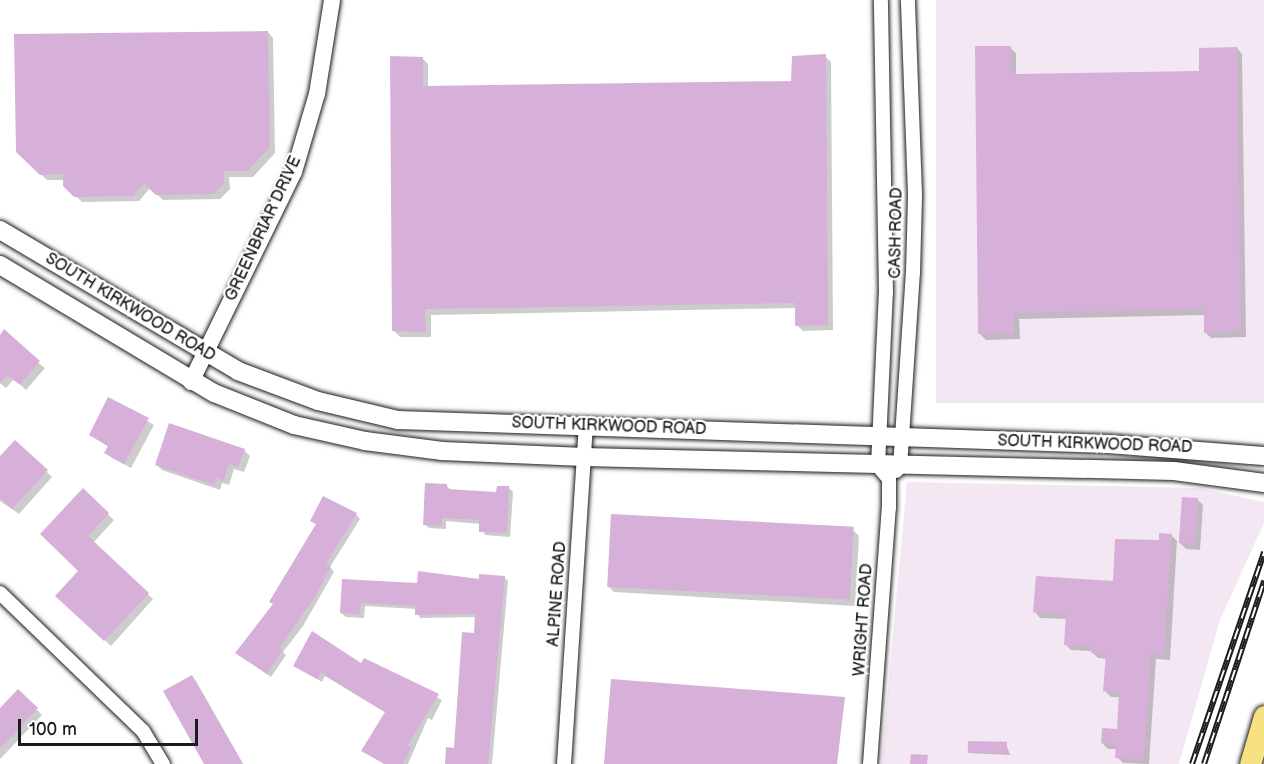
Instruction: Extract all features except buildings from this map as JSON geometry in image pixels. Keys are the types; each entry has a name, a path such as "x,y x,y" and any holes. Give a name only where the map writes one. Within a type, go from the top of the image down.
{"highway":[{"path":"1250,764 1264,716"}],"main road":[{"name":"SOUTH KIRKWOOD ROAD","path":"0,230 204,355 318,401 398,420 1108,444 1264,456"},
{"name":"SOUTH KIRKWOOD ROAD","path":"0,265 191,381 294,425 394,446 889,470 1166,471 1264,483"},
{"path":"394,446 398,420"},
{"path":"1106,472 1108,444"},
{"path":"1141,472 1142,446"},
{"path":"1166,471 1167,447"}],"street":[{"name":"GREENBRIAR DRIVE","path":"191,381 294,172 323,64 332,0"},
{"name":"CASH ROAD","path":"878,437 886,293 881,0"},
{"name":"CASH ROAD","path":"889,470 901,438 915,205 908,0"},
{"path":"881,16 908,15"},
{"name":"ALPINE ROAD","path":"564,764 586,427"},
{"name":"WRIGHT ROAD","path":"870,764 889,470 878,437"},
{"path":"0,593 143,731 163,764"}],"shaded area":[{"path":"936,0 1264,0 1264,403 936,403"},
{"path":"907,482 1200,488 1264,502 1264,523 1220,620 1179,764 881,764"}],"railway":[{"path":"1192,764 1264,552"},
{"path":"1204,764 1264,581"}]}
